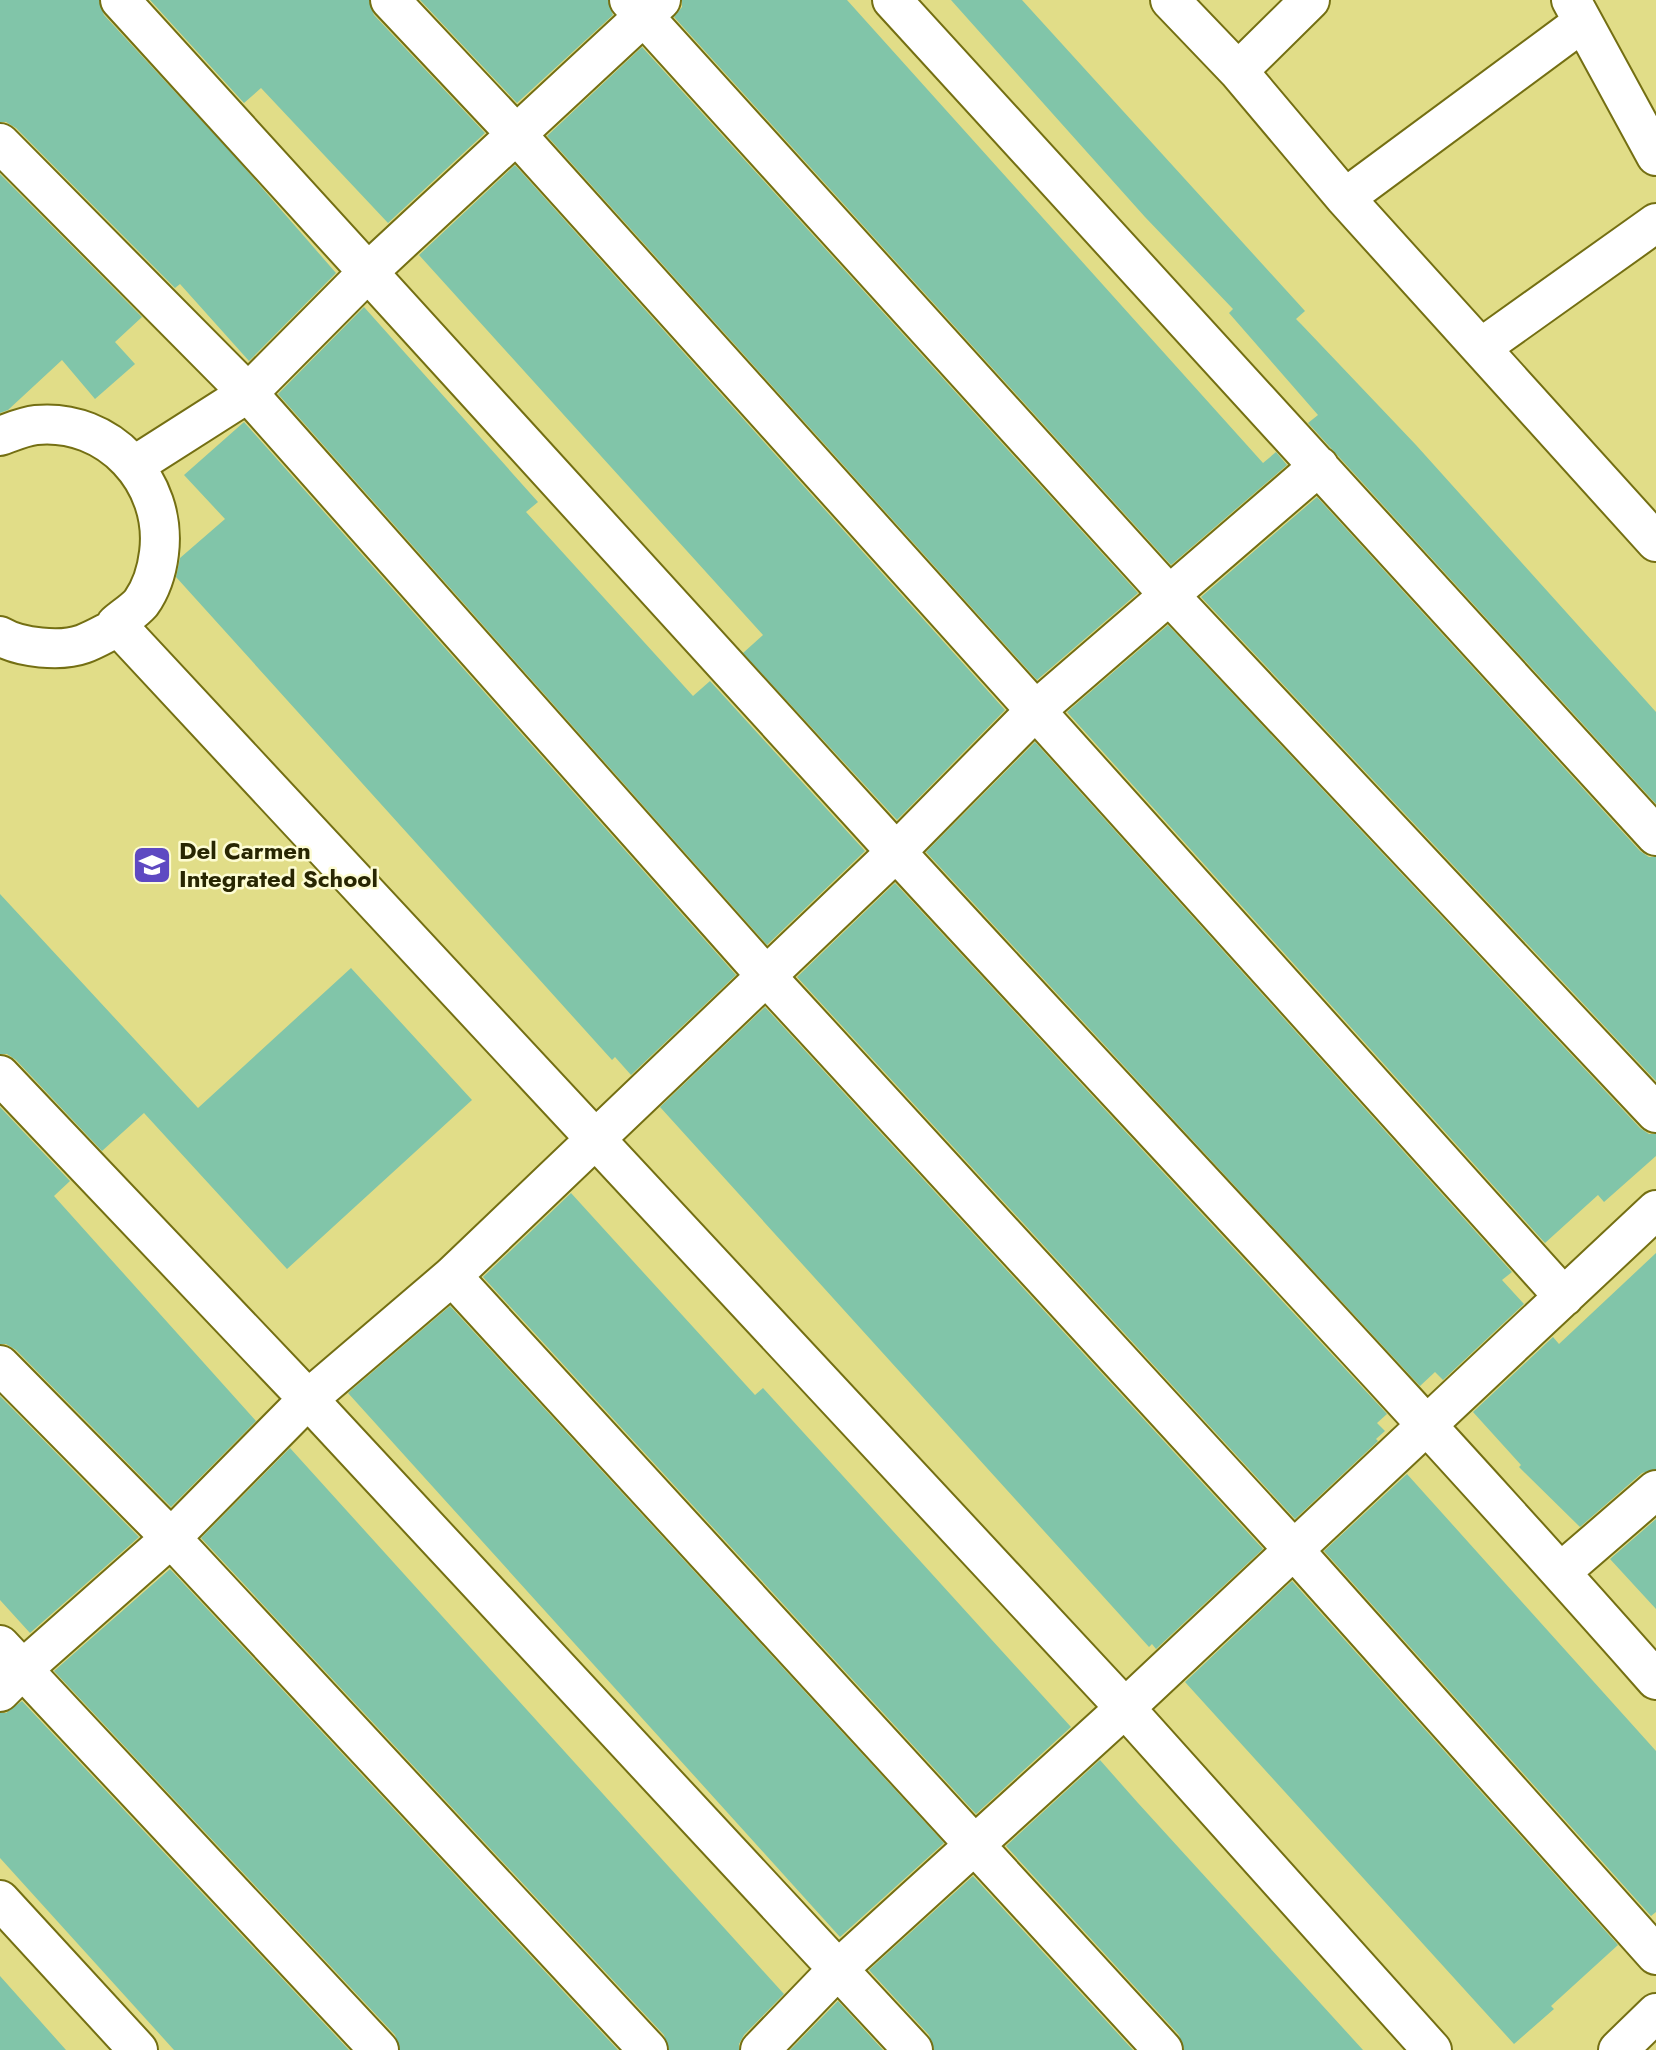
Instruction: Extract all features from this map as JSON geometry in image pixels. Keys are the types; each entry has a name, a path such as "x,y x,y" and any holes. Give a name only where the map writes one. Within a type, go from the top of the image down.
{"street":[{"path":"120,0 896,852 1427,1424 1656,1680"},
{"path":"390,0 517,135 1564,1297"},
{"path":"892,0 1656,836"},
{"path":"1170,0 1238,71 1345,198 1482,346 1656,542"},
{"path":"1238,71 1310,0"},
{"path":"135,465 248,393 369,271 517,135 644,5 1170,596 1656,1113"},
{"path":"1345,198 1577,11 1656,156"},
{"path":"0,143 248,393 767,977 1293,1549 1656,1955"},
{"path":"1482,346 1656,223"},
{"path":"0,436 36,425 73,427 107,440 135,465 154,497 162,534 157,570 141,603 116,624 114,629 81,645 44,649 0,636"},
{"path":"379,2050 8,1669 171,1538 308,1399 452,1276 767,977 896,852 1036,710 1319,466"},
{"path":"116,624 1125,1708 1432,2050"},
{"path":"0,1076 308,1399 913,2050"},
{"path":"760,2050 837,1970 1125,1708 1656,1210"},
{"path":"452,1276 1163,2050"},
{"path":"0,1365 171,1538 648,2050"},
{"path":"1561,1572 1656,1490"},
{"path":"0,1900 138,2050"},
{"path":"1618,2050 1656,2013"}],"building":[{"path":"0,0 99,0 104,15 235,157 336,273 249,361 180,284 175,288 16,128 6,122 0,122"},
{"path":"150,0 369,0 374,15 485,133 388,223 261,88 244,103"},
{"path":"420,0 608,0 613,15 517,103"},
{"path":"682,0 847,0 1263,463 1276,452 1287,465 1171,565 674,17 682,7"},
{"path":"951,0 1022,0 1305,311 1296,319 1416,445 1656,712 1656,804 1308,423 1318,415 1229,313 1233,309 1145,217"},
{"path":"642,47 1138,593 1037,680 547,136"},
{"path":"515,165 1005,710 897,820 743,653 763,635 419,255"},
{"path":"0,174 142,317 115,342 135,364 95,399 62,360 8,410 0,413"},
{"path":"364,307 538,502 526,512 693,696 710,681 865,851 767,945 278,394"},
{"path":"244,422 736,975 631,1075 615,1057 612,1060 176,577 180,558 225,519 184,475"},
{"path":"1317,497 1640,851 1649,857 1656,857 1656,1081 1201,597"},
{"path":"1168,625 1640,1128 1649,1134 1656,1134 1656,1156 1604,1202 1598,1195 1545,1243 1067,712"},
{"path":"1035,742 1512,1272 1502,1280 1524,1304 1443,1380 1435,1372 1420,1386 926,852"},
{"path":"895,883 1387,1414 1377,1423 1385,1431 1376,1439 1378,1441 1295,1519 797,977"},
{"path":"0,894 198,1108 351,968 472,1100 287,1269 144,1113 102,1151 16,1060 7,1054 0,1054"},
{"path":"765,1007 1263,1549 1156,1649 1152,1644 1149,1647 660,1107"},
{"path":"0,1107 70,1181 54,1196 256,1421 171,1507 16,1350 6,1344 0,1344"},
{"path":"571,1193 755,1395 763,1388 1071,1727 976,1814 483,1277"},
{"path":"1656,1253 1656,1469 1642,1473 1580,1527 1519,1467 1521,1465 1473,1412 1553,1337 1559,1344"},
{"path":"450,1306 944,1843 840,1937 348,1393"},
{"path":"0,1396 139,1537 30,1633 0,1600"},
{"path":"290,1448 784,1994 744,2035 739,2050 669,2050 664,2035 201,1538"},
{"path":"1407,1474 1656,1751 1656,1912 1651,1916 1324,1551"},
{"path":"1656,1519 1656,1609 1610,1559"},
{"path":"170,1569 618,2050 400,2050 395,2035 54,1671"},
{"path":"1292,1581 1618,1945 1551,2006 1554,2009 1514,2044 1185,1682"},
{"path":"22,1701 349,2050 174,2050 0,1858 0,1713 6,1713"},
{"path":"1100,1760 1363,2050 1184,2050 1179,2035 1006,1846"},
{"path":"973,1876 1133,2050 934,2050 929,2035 869,1970"},
{"path":"0,1976 66,2050 0,2050"},
{"path":"838,2001 883,2050 790,2050"}],"place":[{"name":"Del Carmen Integrated School","path":"152,865"}]}
